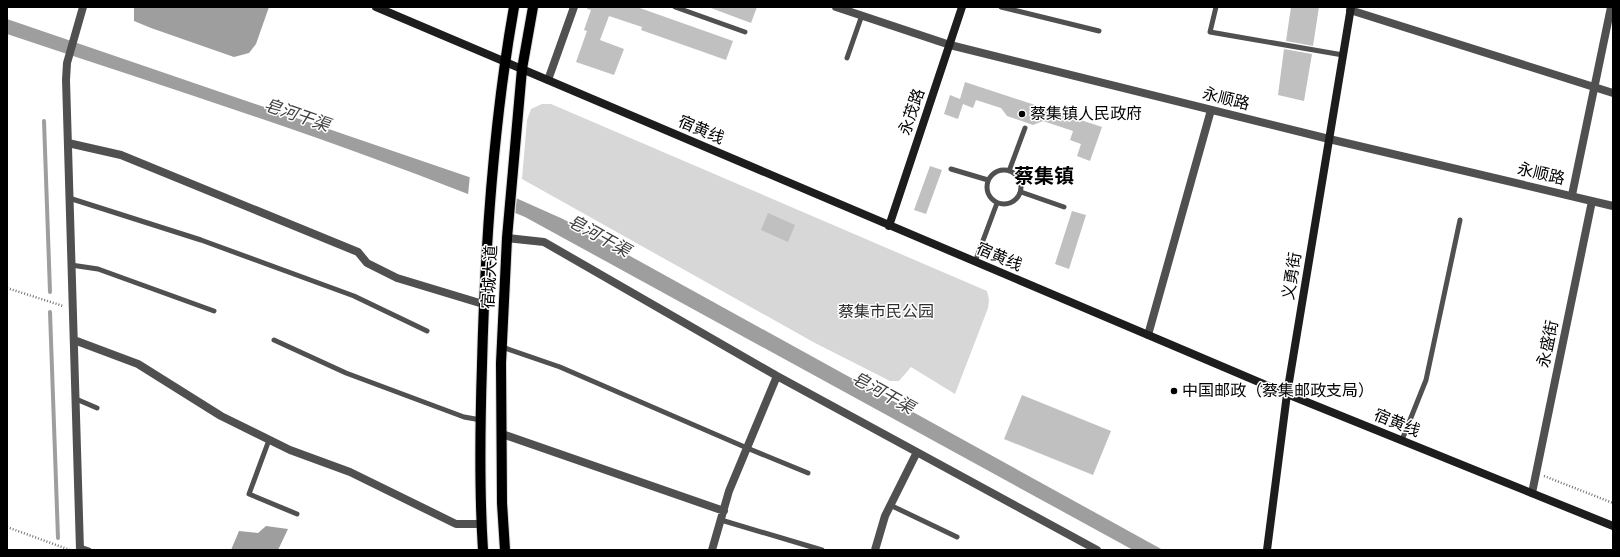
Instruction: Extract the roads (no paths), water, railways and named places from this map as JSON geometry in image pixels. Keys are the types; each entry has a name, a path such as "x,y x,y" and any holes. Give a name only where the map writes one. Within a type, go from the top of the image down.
{"main road":[{"name":"宿黄线","path":"376,7 1287,394 1613,526"},
{"name":"宿城大道","path":"483,550 481,524 481,420 483,304 487,239 504,62 514,7"},
{"name":"宿城大道","path":"505,550 502,503 502,347 507,238 522,69 533,7"},
{"name":"永茂路","path":"889,226 962,7"},
{"name":"义勇街","path":"1267,550 1287,394 1328,139 1351,8"}],"street":[{"path":"80,548 66,80 67,62 83,7"},
{"path":"548,80 574,7"},
{"name":"永顺路","path":"836,7 950,45 1328,139 1613,206"},
{"path":"1572,196 1611,7"},
{"path":"1351,8 1613,93"},
{"path":"1148,335 1211,110"},
{"path":"68,143 121,156 358,252 367,263 397,278 483,304"},
{"name":"永盛街","path":"1532,493 1592,201"},
{"path":"507,238 544,242 776,376 1097,550"},
{"path":"74,340 138,364 221,416 290,450 350,472 456,524 481,524"},
{"path":"712,550 729,491 776,376"},
{"path":"502,434 724,511"},
{"path":"875,550 885,516 917,452"}],"lane":[{"path":"675,7 745,32"},
{"path":"1001,7 1099,31"},
{"path":"1216,7 1210,32 1343,55"},
{"path":"847,58 862,15"},
{"path":"1009,171 1025,128"},
{"path":"951,169 988,180"},
{"path":"1001,170 1009,171 1017,176 1020,181 1021,192 1013,202 1002,205 992,200 987,191 988,180 995,172 1001,170"},
{"path":"1021,192 1064,207"},
{"path":"70,198 201,240 354,296 427,331"},
{"path":"975,262 997,203"},
{"path":"1402,440 1426,380 1460,220"},
{"path":"71,265 98,269 214,311"},
{"path":"274,340 346,373 464,417 481,420"},
{"path":"502,347 560,367 808,473"},
{"path":"76,399 97,408"},
{"path":"269,440 249,494 297,514"},
{"path":"890,505 957,537"},
{"path":"721,520 822,550"},
{"path":"80,548 89,550"}],"waterway":[{"path":"44,121 50,292"},
{"path":"50,312 58,538"}],"place":[{"name":"蔡集镇人民政府","path":"1022,114"},
{"name":"中国邮政（蔡集邮政支局）","path":"1174,391"}],"district":[{"name":"蔡集镇","path":"1044,177"}],"water label":[{"name":"皂河干渠","path":"297,115"},
{"name":"皂河干渠","path":"599,236"},
{"name":"皂河干渠","path":"883,393"}],"park label":[{"name":"蔡集市民公园","path":"886,312"}]}
